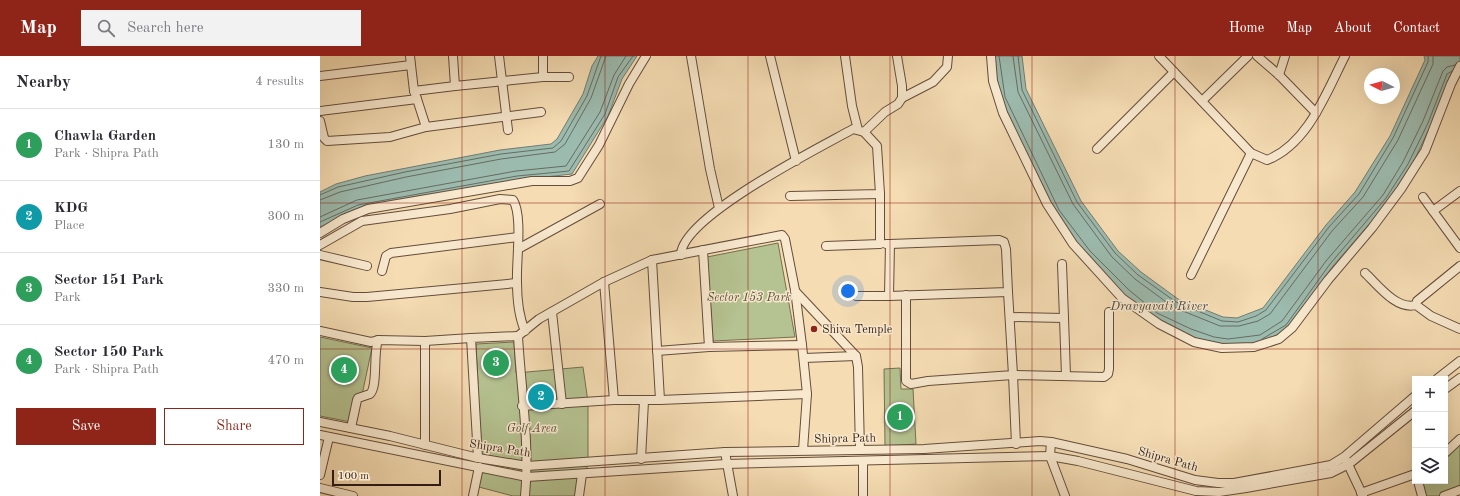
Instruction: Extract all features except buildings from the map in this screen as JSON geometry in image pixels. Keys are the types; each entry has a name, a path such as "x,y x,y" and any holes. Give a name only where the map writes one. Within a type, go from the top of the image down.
{"street":[{"path":"410,56 414,91 426,127"},
{"path":"453,56 455,86"},
{"path":"499,56 508,130"},
{"path":"543,56 543,77"},
{"path":"320,233 343,219 368,209 532,181 570,182 578,178 599,146 629,84 646,56"},
{"path":"691,56 710,169 719,208"},
{"path":"770,56 796,161"},
{"path":"845,56 852,106 861,131 877,146 880,194 880,244"},
{"path":"897,56 902,86 902,98"},
{"path":"861,131 885,112 898,104 902,98 933,82 947,68 948,56"},
{"path":"991,56 993,81 1003,112 1047,204 1073,244 1122,298 1159,324 1194,342 1222,348 1254,347 1279,339 1292,328 1401,189 1425,151 1451,84 1460,66"},
{"path":"1159,56 1251,153 1267,160 1279,156 1300,134 1316,113 1345,56"},
{"path":"1202,101 1248,56"},
{"path":"1257,56 1279,75 1316,113"},
{"path":"1279,75 1285,56"},
{"path":"320,76 411,65"},
{"path":"1097,149 1174,72"},
{"path":"414,91 543,77 569,77"},
{"path":"320,111 417,99"},
{"path":"320,122 324,138 329,142 390,137 426,127 507,115 541,112"},
{"path":"681,255 684,242 719,208 796,161 853,129 861,131"},
{"path":"1191,275 1251,153"},
{"path":"1433,211 1460,191"},
{"path":"790,196 880,194"},
{"path":"1423,196 1460,248"},
{"path":"320,245 362,221 450,209 500,199 513,200 516,205 518,237 517,283 522,333 522,406 527,466 525,496"},
{"path":"518,249 600,204"},
{"path":"320,331 370,342 378,340 425,341 522,333 539,319 604,282 652,260 782,235 785,239 795,290 804,358 807,394 803,450"},
{"path":"382,271 386,256 391,253 518,237"},
{"path":"826,246 999,240 1004,242 1006,249 1016,444"},
{"path":"889,296 890,244"},
{"path":"703,250 709,347"},
{"path":"320,255 367,266"},
{"path":"652,260 660,400"},
{"path":"1062,264 1066,376"},
{"path":"1416,305 1417,301 1460,266"},
{"path":"1365,273 1399,303 1406,306 1416,305 1431,316 1460,330"},
{"path":"604,282 614,400"},
{"path":"320,292 353,297 367,297 517,283"},
{"path":"795,290 856,356 858,367 860,450"},
{"path":"856,296 906,296 1008,292"},
{"path":"906,296 906,380 908,383 1013,376 1104,377 1108,374 1109,312"},
{"path":"552,312 562,404"},
{"path":"1010,317 1064,318"},
{"path":"471,338 478,458"},
{"path":"351,428 357,400 373,392 375,348 378,340"},
{"path":"425,341 425,445"},
{"path":"657,351 709,347 802,345"},
{"path":"804,358 856,356"},
{"path":"1441,376 1460,361"},
{"path":"1448,387 1459,380"},
{"path":"522,406 614,400 644,401 807,394"},
{"name":"Shipra Path","path":"320,422 478,458 527,466 725,452 924,448 1016,444 1040,441 1052,442 1127,459 1194,480 1234,483 1331,465 1347,460 1412,399"},
{"path":"641,459 644,401"},
{"name":"Shipra Path","path":"320,435 527,477 726,464 863,462 1050,456 1078,460 1196,493 1219,492 1331,473 1414,412"},
{"path":"320,475 329,436"},
{"path":"1448,450 1460,439"},
{"path":"1052,442 1050,456 1065,496"},
{"path":"725,452 733,496"},
{"path":"1347,460 1362,495 1412,475"},
{"path":"863,462 863,496"},
{"path":"473,496 479,467"},
{"path":"579,496 582,474"},
{"path":"1194,480 1196,493"},
{"path":"1419,484 1422,496"},
{"path":"320,488 351,496"},
{"path":"1444,496 1460,490"}],"green space":[{"name":"Sector 153 Park","path":"778,243 795,337 713,341 707,257"},
{"path":"320,337 372,348 356,423 320,416"},
{"name":"Golf Area","path":"514,342 516,373 583,367 588,402 588,463 580,496 513,496 475,486 479,467 473,386 478,384 476,344"},
{"path":"900,368 901,389 913,389 916,444 885,446 884,369"},
{"path":"1460,437 1460,490 1444,496 1422,496 1419,484 1448,484 1448,447"}],"water":[{"path":"598,56 637,56 622,79 608,116 572,174 518,180 359,209 320,227 320,192 336,184 365,176 500,150 551,144 557,139 583,94 592,66"},
{"name":"Dravyavati River","path":"990,56 1022,56 1026,89 1081,201 1118,251 1141,272 1178,299 1223,317 1237,318 1263,308 1326,225 1355,192 1390,136 1425,60 1424,56 1460,56 1460,74 1451,75 1431,125 1411,167 1390,200 1333,266 1288,328 1263,343 1228,348 1187,338 1123,297 1051,215 996,99"}],"place":[{"name":"Shiva Temple","path":"814,329"},
{"name":"Sector 151 Park","path":"496,363"},
{"name":"Sector 150 Park","path":"344,370"},
{"name":"KDG","path":"541,397"},
{"name":"Chawla Garden","path":"900,417"}]}
